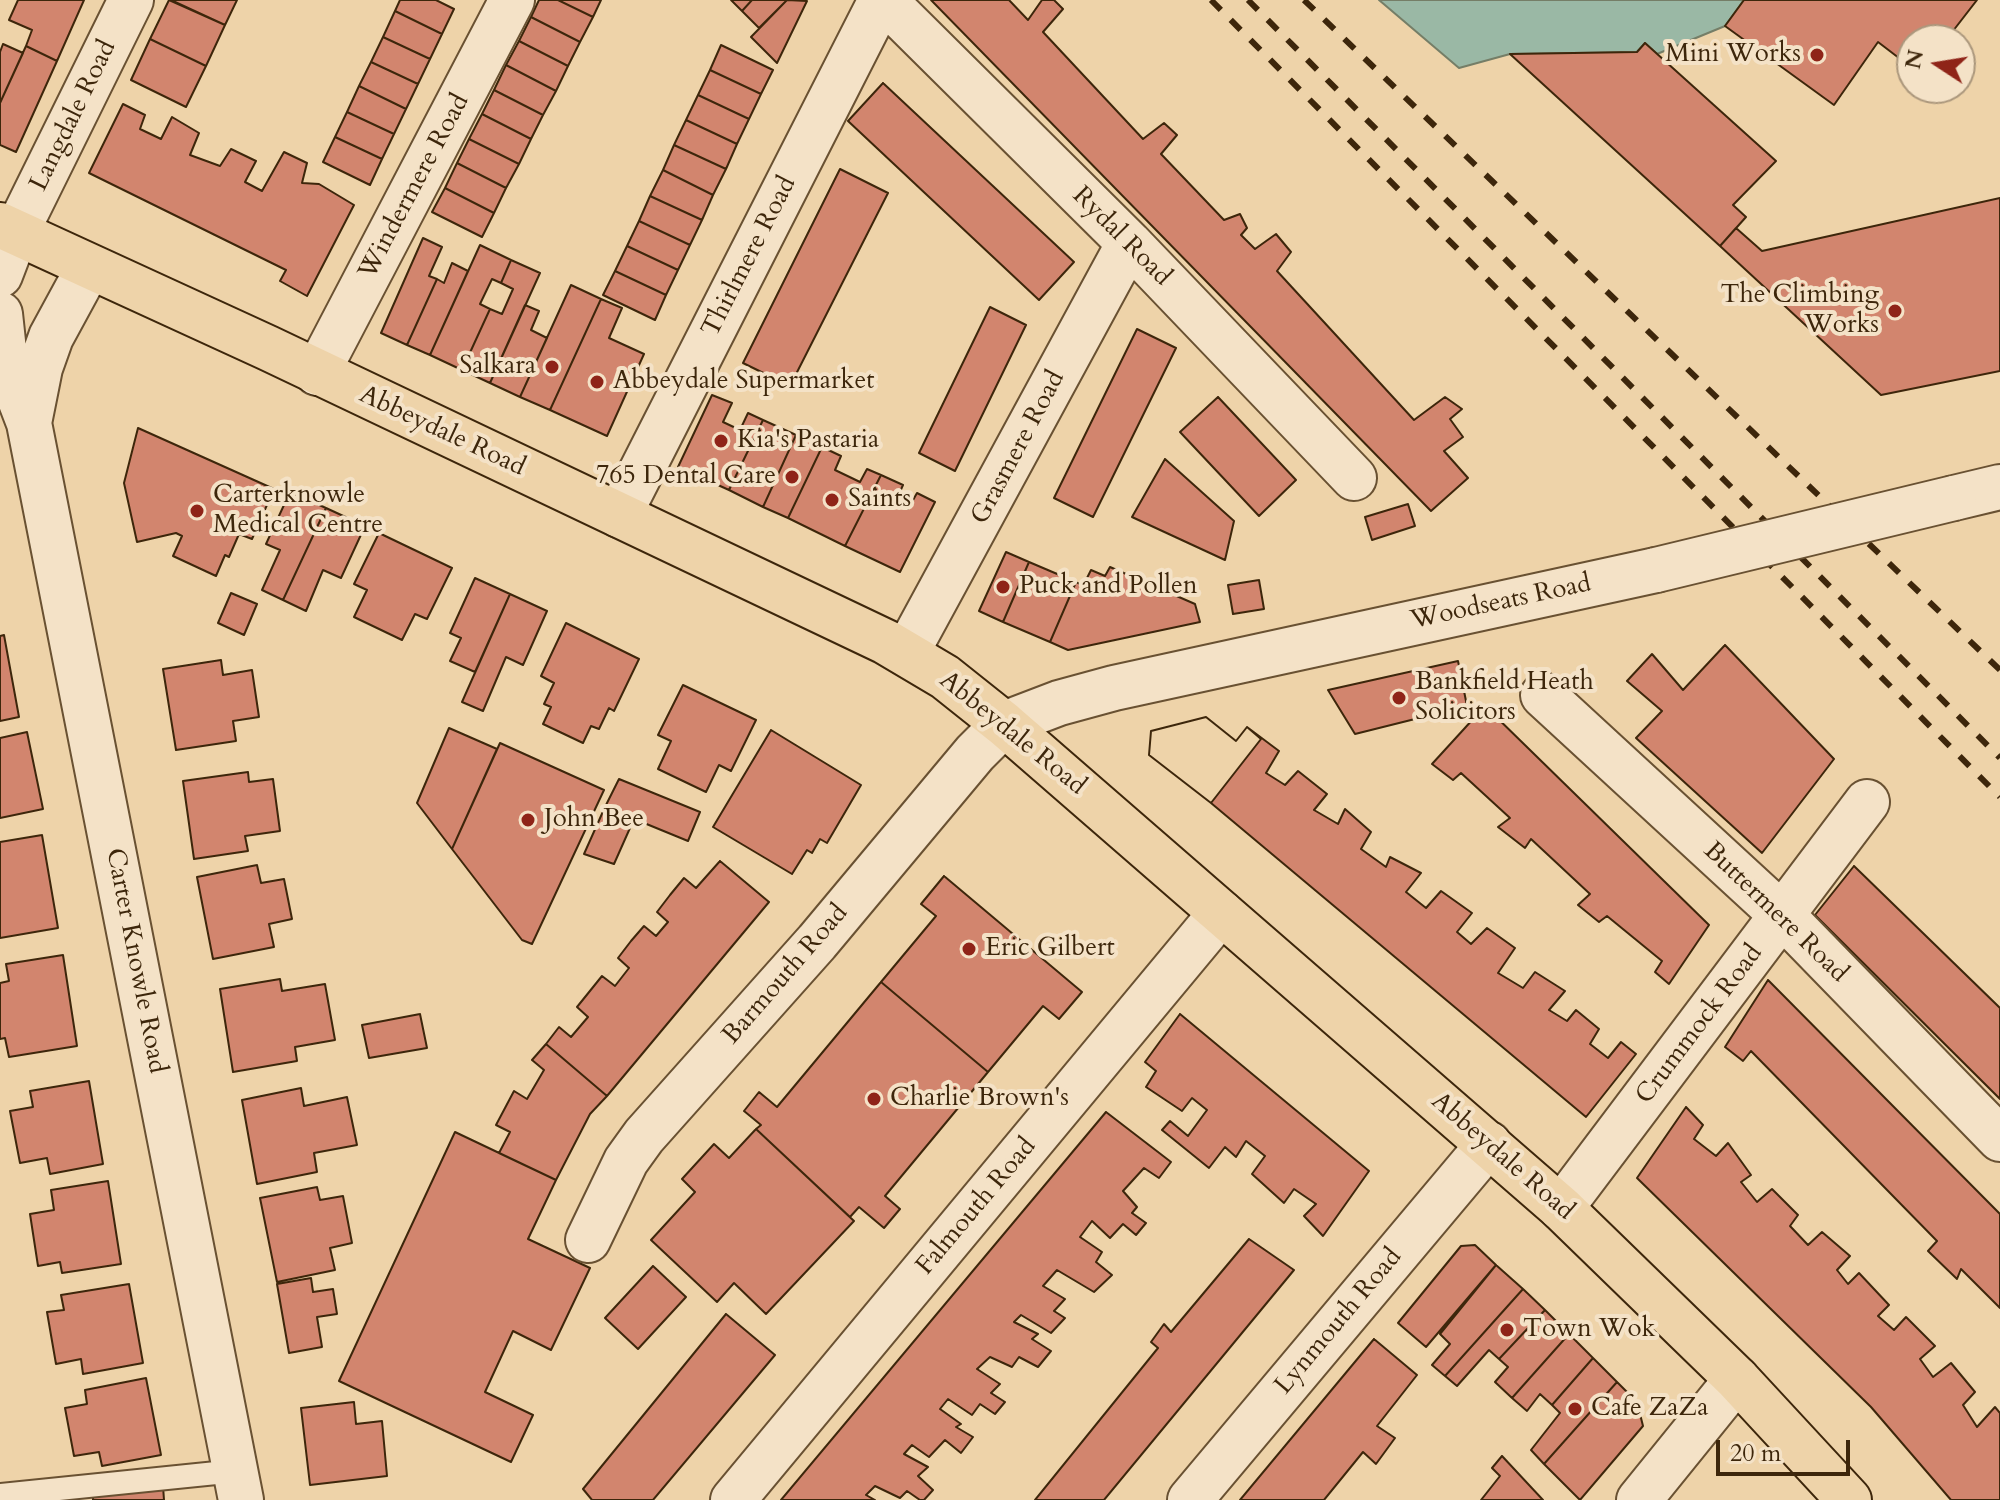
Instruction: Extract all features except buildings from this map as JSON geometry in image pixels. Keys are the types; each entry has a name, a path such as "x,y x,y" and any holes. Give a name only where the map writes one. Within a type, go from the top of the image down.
{"main road":[{"name":"Abbeydale Road","path":"8,229 907,652 945,677 1004,724 1561,1208 1737,1379 1849,1500"}],"street":[{"name":"Langdale Road","path":"8,229 131,0"},
{"name":"Windermere Road","path":"317,373 512,0"},
{"name":"Rydal Road","path":"883,0 1129,243 1354,478"},
{"name":"Thirlmere Road","path":"619,515 883,0"},
{"path":"0,275 8,229"},
{"name":"Grasmere Road","path":"907,652 1129,243"},
{"name":"Carter Knowle Road","path":"29,423 47,347 89,267"},
{"name":"Carter Knowle Road","path":"0,314 5,360 29,423 239,1486"},
{"name":"Woodseats Road","path":"1004,724 1059,703 1114,688 1656,570 2000,487"},
{"name":"Buttermere Road","path":"1543,695 1783,916 2000,1139"},
{"name":"Barmouth Road","path":"588,1240 626,1161 644,1136 817,942 975,753 1004,724"},
{"name":"Crummock Road","path":"1561,1208 1867,802"},
{"name":"Falmouth Road","path":"733,1500 1221,913"},
{"name":"Lynmouth Road","path":"1190,1500 1489,1144"},
{"path":"1639,1500 1737,1379"}],"lane":[{"path":"0,1495 239,1486"}],"shaded area":[{"path":"1379,0 1744,0 1725,26 1657,54 1645,43 1637,52 1510,54 1459,68"}],"railway":[{"path":"1211,0 2000,797"},
{"path":"1248,0 2000,758"},
{"path":"1304,0 2000,670"}],"place":[{"name":"Mini Works","path":"1817,55"},
{"name":"The Climbing Works","path":"1895,311"},
{"name":"Salkara","path":"552,367"},
{"name":"Abbeydale Supermarket","path":"597,382"},
{"name":"Kia's Pastaria","path":"721,441"},
{"name":"765 Dental Care","path":"792,477"},
{"name":"Saints","path":"832,500"},
{"name":"Carterknowle Medical Centre","path":"197,511"},
{"name":"Puck and Pollen","path":"1003,587"},
{"name":"Bankfield Heath Solicitors","path":"1399,698"},
{"name":"John Bee","path":"528,820"},
{"name":"Eric Gilbert","path":"969,949"},
{"name":"Charlie Brown's","path":"874,1099"},
{"name":"Town Wok","path":"1507,1330"},
{"name":"Cafe ZaZa","path":"1575,1409"}]}
